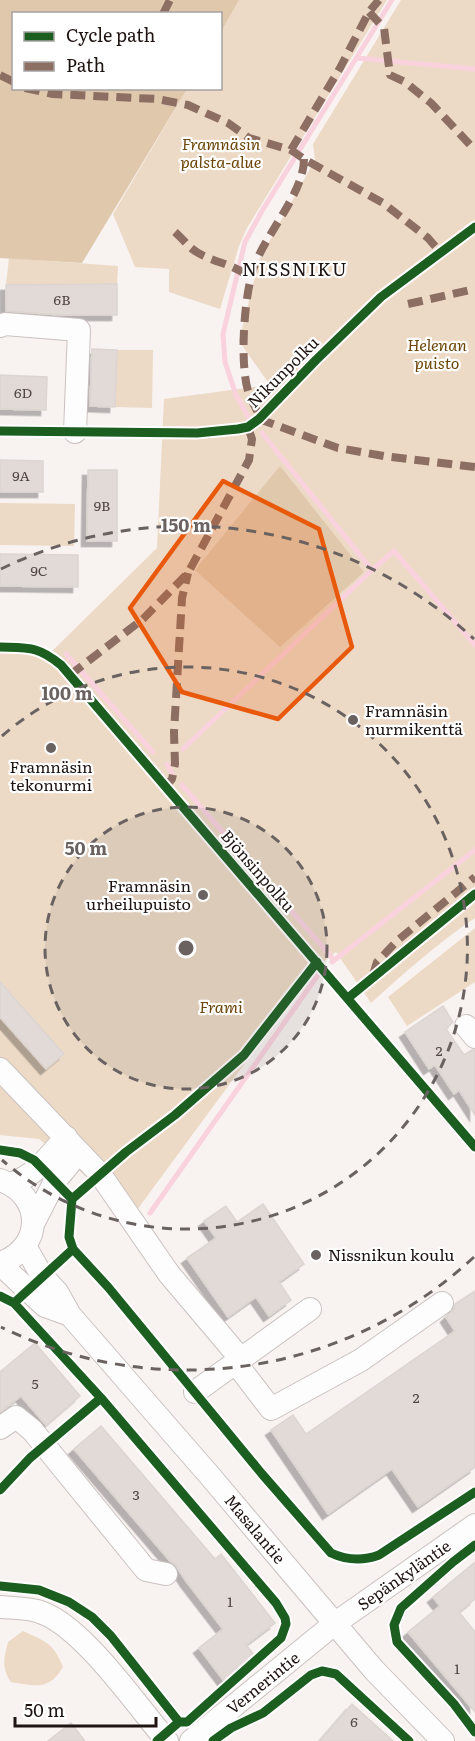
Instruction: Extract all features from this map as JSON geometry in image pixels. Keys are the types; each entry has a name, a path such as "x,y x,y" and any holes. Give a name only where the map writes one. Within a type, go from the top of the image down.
{"street":[{"path":"0,326 6,324 79,330 75,432"},
{"path":"0,1069 100,1174 169,1274 237,1360 271,1409 361,1360 442,1303"},
{"path":"5,1182 27,1178 40,1166 72,1145"},
{"path":"33,1224 72,1145"},
{"path":"0,1263 18,1254 25,1246 31,1236 33,1224 33,1214 25,1197 5,1182"},
{"name":"Masalantie","path":"25,1246 42,1276 57,1292 70,1315 224,1492 374,1670 443,1741"},
{"name":"Masalantie","path":"0,1263 45,1306 70,1315"},
{"path":"195,1392 310,1309"},
{"path":"0,1428 16,1417 32,1430 146,1570 166,1574"},
{"name":"Sepänkyläntie","path":"334,1624 475,1525"},
{"path":"0,1607 37,1611 69,1629 87,1644 167,1741"},
{"name":"Vernerintie","path":"191,1741 334,1624"}],"highlighted area":[{"path":"223,481 319,529 352,647 278,719 182,692 130,608"}],"green space":[{"name":"Framnäsin palsta-alue","path":"239,0 387,0 247,228 239,246 220,309 169,292 169,269 135,267 113,214 186,90 222,90 222,30"},
{"path":"401,0 475,0 475,918 435,948 371,1003 336,952 315,968 134,1214 39,1139 0,1135 0,651 27,651 46,657 157,548 164,399 270,385 239,341 259,260 315,160 313,144"},
{"path":"9,258 118,266 117,284 6,285"},
{"path":"117,350 153,350 152,408 115,407"},
{"path":"0,503 75,504 74,546 0,545"},
{"path":"475,928 475,982 407,1026 388,997"},
{"path":"23,1631 48,1644 56,1652 63,1667 58,1675 47,1683 34,1685 11,1682 8,1677 4,1662 8,1642"}],"shaded area":[{"path":"0,0 239,0 222,30 222,12 12,12 12,90 186,90 82,263 0,258"},
{"path":"280,466 364,572 280,647 195,570"}],"building":[{"path":"117,284 117,315 61,315 6,311 6,285"},
{"path":"92,349 117,350 115,407 90,406"},
{"path":"0,375 47,377 46,410 0,409"},
{"path":"0,460 43,461 43,492 0,492"},
{"path":"88,470 117,470 117,541 87,541"},
{"path":"0,554 78,555 78,587 0,586"},
{"path":"0,982 64,1054 46,1069 0,1017"},
{"path":"443,1006 453,1022 446,1029 464,1055 475,1050 475,1115 459,1090 454,1094 435,1065 429,1069 405,1032"},
{"path":"263,1204 304,1264 279,1282 291,1300 269,1316 256,1297 228,1317 187,1258 216,1238 204,1221 226,1206 237,1222"},
{"path":"475,1291 475,1467 418,1507 392,1469 328,1514 271,1430 293,1415 306,1434 455,1331 446,1317 454,1309 455,1304"},
{"path":"35,1343 80,1396 46,1425 21,1396 0,1412 0,1372"},
{"path":"101,1426 215,1559 221,1554 275,1623 246,1645 255,1656 224,1681 199,1648 223,1629 175,1564 74,1449"},
{"path":"475,1562 475,1599 459,1612 475,1632 475,1712 408,1632 440,1606 433,1597"},
{"path":"352,1704 393,1741 320,1741"},
{"path":"71,1723 85,1741 48,1741"}],"waterway":[{"path":"249,418 236,395 225,362 223,334 245,242 392,0"},
{"path":"357,58 475,69"},
{"path":"262,433 372,570 394,551 475,645"},
{"path":"183,749 372,570"},
{"path":"66,654 153,752"},
{"path":"167,764 172,773"},
{"path":"182,785 334,960"},
{"path":"332,962 475,850"},
{"path":"150,1213 318,975"}],"marked path":[{"path":"164,12 170,0"},
{"path":"291,150 340,68 369,12 379,0"},
{"path":"369,12 384,28 390,75 405,82 431,103 475,150"},
{"path":"0,75 12,81"},
{"path":"34,90 53,94 157,99 188,105 228,123 249,138 291,150 383,203 428,238 440,252"},
{"path":"304,159 298,185 254,267 245,312 246,382 259,419 338,448 475,467"},
{"path":"175,232 199,253 235,268 251,279"},
{"path":"408,304 475,289"},
{"path":"70,675 143,619 188,573 249,460 252,439 248,427"},
{"path":"165,787 172,779 175,764 174,732 182,598 188,573"},
{"path":"373,975 377,962 398,940 475,877"}],"cycle path":[{"name":"Nikunpolku","path":"0,431 197,433 248,427 259,419 381,297 475,227"},
{"name":"Bjönsinpolku","path":"0,647 33,649 46,654 61,665 475,1147"},
{"path":"348,998 475,894"},
{"path":"72,1199 244,1055 317,962"},
{"path":"0,1150 20,1153 34,1160 72,1199 69,1237 73,1249 108,1287 262,1474 331,1553 355,1559 379,1555 475,1492"},
{"path":"0,1296 14,1303 73,1249"},
{"path":"14,1303 101,1398 276,1603 285,1618 286,1624 281,1638 187,1722 179,1722 157,1741"},
{"path":"0,1490 30,1458 101,1398"},
{"path":"475,1545 401,1608 394,1625 397,1642 454,1704 475,1732"},
{"path":"0,1586 39,1590 69,1602 92,1617 111,1636 179,1722"},
{"path":"213,1741 231,1728 263,1713 311,1675 322,1671 336,1674 409,1741"}],"place":[{"name":"Framnäsin nurmikenttä","path":"353,720"},
{"name":"Framnäsin tekonurmi","path":"51,748"},
{"name":"Framnäsin urheilupuisto","path":"203,895"},
{"name":"Nissnikun koulu","path":"316,1255"}],"district":[{"name":"NISSNIKU","path":"295,270"}],"park label":[{"name":"Helenan puisto","path":"437,354"},
{"name":"Frami","path":"221,1007"}]}
